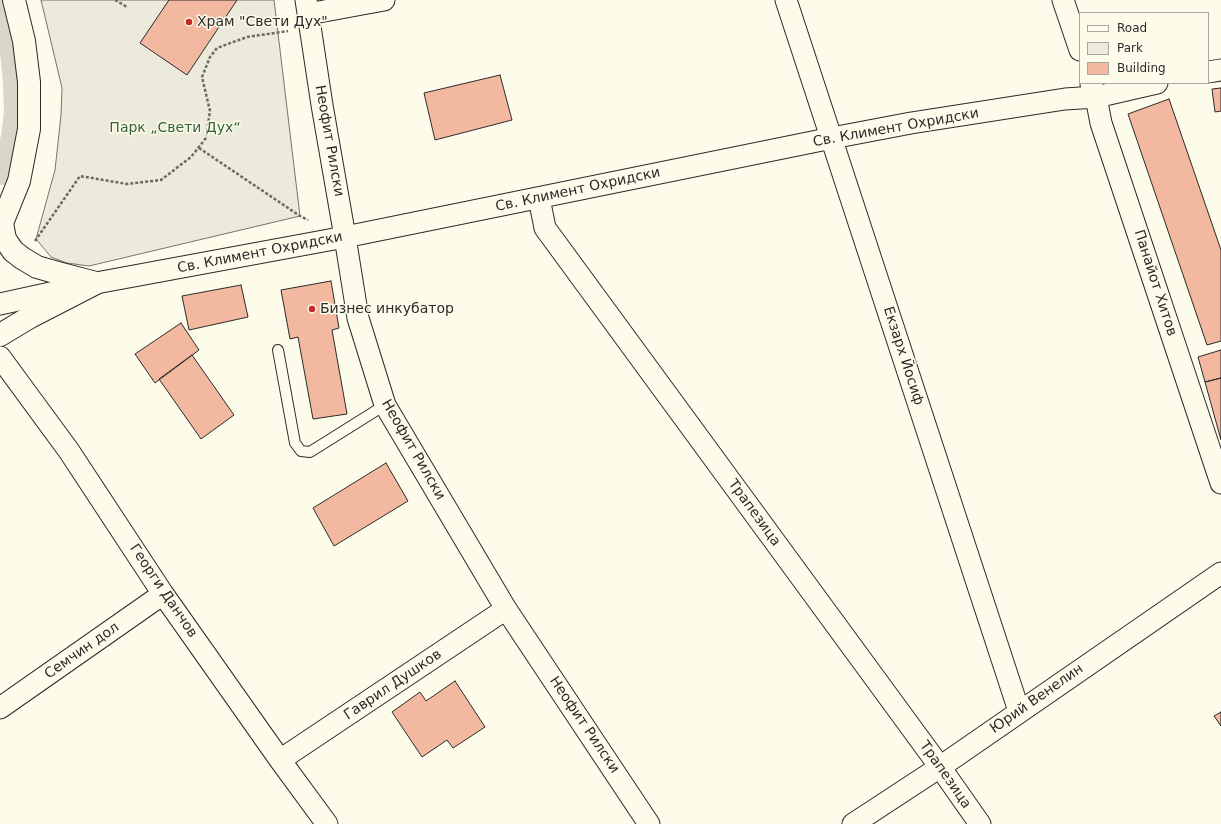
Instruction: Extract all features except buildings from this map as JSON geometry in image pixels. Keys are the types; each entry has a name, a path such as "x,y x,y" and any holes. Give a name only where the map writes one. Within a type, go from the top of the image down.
{"main road":[{"path":"14,0 24,41 29,82 29,129 18,181 1,226 5,239 13,251 22,258 37,267 96,283"},
{"path":"0,335 30,317 96,283"}],"street":[{"path":"307,7 384,0"},
{"name":"Екзарх Йосиф","path":"786,0 1019,711"},
{"path":"1063,0 1079,47"},
{"name":"Неофит Рилски","path":"307,7 358,318 385,405 506,609 650,824"},
{"path":"1209,72 1221,70"},
{"name":"Св. Климент Охридски","path":"0,304 96,283 345,237 832,138 911,123 1065,100 1093,90 1148,84"},
{"name":"Панайот Хитов","path":"1093,90 1101,123 1221,483"},
{"name":"Трапезица","path":"539,198 545,228 940,767 980,824"},
{"name":"Георги Данчов","path":"0,357 69,452 163,594 327,824"},
{"name":"Юрий Венелин","path":"853,824 940,767 1019,711 1221,573"},
{"name":"Семчин дол","path":"0,708 163,594"},
{"name":"Гаврил Душков","path":"280,760 506,609"}],"lane":[{"path":"278,350 295,443 301,451 310,452 385,405"}],"path":[{"path":"115,0 128,7"},
{"path":"22,258 80,176 127,184 161,180 191,157 206,138 210,111 202,77 210,58 217,48 247,37 265,34"},
{"path":"199,148 300,216 313,222"}],"green space":[{"name":"Парк „Свети Дух“","path":"41,0 274,0 300,216 89,266 67,263 51,257 36,239 55,170 61,115 62,88"}],"waterway":[{"path":"0,4 12,52 16,111 13,138 0,173"}],"place":[{"name":"Храм \"Свети Дух\"","path":"189,22"},
{"name":"Бизнес инкубатор","path":"312,309"}]}
